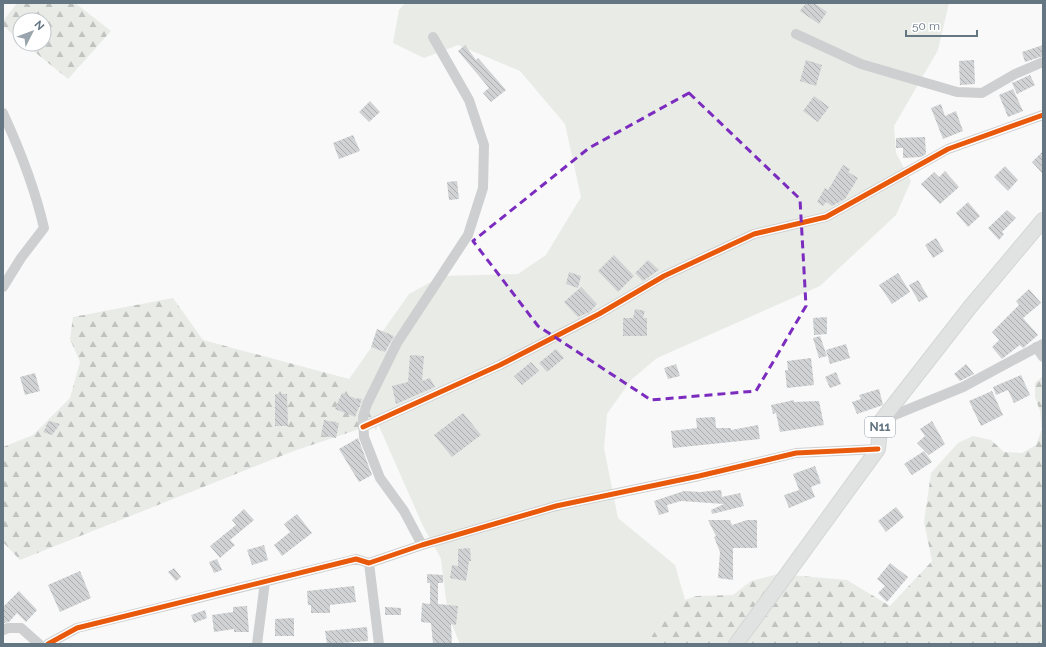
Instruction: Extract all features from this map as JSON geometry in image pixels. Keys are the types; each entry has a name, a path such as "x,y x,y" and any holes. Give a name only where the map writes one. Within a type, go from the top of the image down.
{"highway":[{"name":"N11","path":"736,644 878,449 881,421 970,307 1043,220"}],"street":[{"path":"796,34 860,64 957,92 982,92 1014,74 1043,62"},
{"path":"422,545 404,510 380,478 364,437 363,417 367,404 397,343 468,235 483,188 484,145 469,100 433,37"},
{"path":"3,113 40,208 44,228 21,258 3,287"},
{"path":"363,427 500,365 599,314 664,276 754,234 826,217 948,148 1043,114"},
{"path":"881,421 963,387 1040,346 1043,357"},
{"path":"48,644 77,628 356,559 369,563 422,545 556,506 699,476 796,453 878,449"},
{"path":"369,563 379,644"},
{"path":"257,644 265,582"},
{"path":"3,630 8,628 21,628 39,644"}],"highlighted area":[{"path":"689,93 800,199 806,306 756,391 651,400 538,326 473,241 589,148"}],"green space":[{"path":"17,3 75,3 111,31 68,79 35,52 52,52 52,12 12,12 12,33 3,26 3,21"},
{"path":"405,3 949,3 938,50 894,126 896,153 911,181 896,215 820,286 657,358 631,380 607,414 604,448 618,518 675,565 685,600 664,617 647,644 460,644 448,615 441,559 423,526 378,424 376,431 349,379 409,294 442,276 518,274 546,255 581,197 565,124 520,71 458,45 424,58 393,43 399,10"},
{"path":"173,298 203,340 349,379 377,423 291,452 20,560 3,542 3,447 33,435 70,398 80,362 70,339 73,317"},
{"path":"1043,376 1043,644 647,644 664,617 685,600 696,596 733,595 751,581 778,574 847,580 890,606 932,561 924,522 931,473 958,443 973,436 991,440 1004,452 1022,453 1036,445 1042,429 1040,411 1035,397 1035,383"}],"building":[{"path":"806,3 814,3 827,12 819,24 800,11"},
{"path":"465,45 476,60 478,58 506,90 491,102 483,93 489,88 458,51"},
{"path":"1043,45 1043,56 1025,62 1022,52"},
{"path":"806,60 822,65 816,86 800,81"},
{"path":"974,60 975,84 960,85 959,61"},
{"path":"1030,75 1035,85 1017,94 1012,83"},
{"path":"1013,89 1023,111 1008,117 999,95"},
{"path":"814,96 829,107 818,122 803,111"},
{"path":"370,101 380,112 369,122 359,112"},
{"path":"941,104 945,116 956,111 963,131 943,139 931,108"},
{"path":"353,135 360,151 339,159 333,143"},
{"path":"925,137 926,154 921,157 903,158 903,148 896,148 896,138"},
{"path":"1043,151 1043,174 1032,162"},
{"path":"843,165 850,169 848,172 858,178 845,199 832,206 826,202 823,206 817,202 825,188 828,190"},
{"path":"1005,166 1018,180 1008,191 994,177"},
{"path":"945,171 959,187 940,204 921,184 934,172 939,177"},
{"path":"457,181 459,199 449,200 447,182"},
{"path":"968,202 980,216 968,227 956,213"},
{"path":"1007,210 1016,218 1002,232 1004,234 999,240 988,228"},
{"path":"936,238 944,251 933,258 925,245"},
{"path":"614,255 634,276 618,292 598,271"},
{"path":"648,260 659,270 643,281 635,273"},
{"path":"569,272 581,276 578,288 566,284"},
{"path":"898,273 910,292 892,304 879,285"},
{"path":"918,280 928,297 919,302 909,285"},
{"path":"581,287 597,304 590,312 578,317 564,302"},
{"path":"1029,289 1041,303 1023,318 1038,335 1023,348 1020,345 1002,359 992,347 999,340 992,332 1019,305 1016,301"},
{"path":"635,309 645,311 643,318 647,318 647,336 623,336 623,318 633,318"},
{"path":"827,317 827,334 814,335 813,318"},
{"path":"377,329 394,336 385,352 371,347"},
{"path":"820,336 827,356 819,358 813,338"},
{"path":"846,344 850,358 830,364 826,350"},
{"path":"556,349 564,358 547,372 539,363"},
{"path":"410,355 424,356 422,381 430,378 435,387 396,404 392,386 408,382"},
{"path":"811,358 814,385 787,388 785,370 788,370 787,361"},
{"path":"531,362 539,371 522,385 514,376"},
{"path":"676,364 680,376 668,379 664,368"},
{"path":"966,364 974,374 960,381 954,374"},
{"path":"836,372 841,384 830,388 825,377"},
{"path":"35,373 40,391 25,395 20,377"},
{"path":"1021,375 1030,395 1014,403 1008,390 996,395 993,387"},
{"path":"879,389 883,405 857,414 852,402 861,399 859,395"},
{"path":"992,391 1003,415 981,426 969,401"},
{"path":"342,393 357,399 362,399 355,417 335,409"},
{"path":"275,394 287,394 288,426 275,426"},
{"path":"794,400 794,402 819,401 824,425 780,432 776,413 773,414 771,405"},
{"path":"463,413 481,435 452,457 434,435"},
{"path":"715,417 716,428 731,428 731,430 758,425 760,439 673,448 671,431 697,428 696,418"},
{"path":"324,420 339,423 336,438 321,435"},
{"path":"50,421 60,424 52,435 43,432"},
{"path":"932,421 945,444 929,455 917,443 925,436 920,429"},
{"path":"358,438 372,475 359,482 339,449"},
{"path":"924,451 932,462 912,475 904,464"},
{"path":"815,466 821,483 811,487 815,497 789,508 784,495 799,490 793,474"},
{"path":"721,490 722,497 740,493 744,506 712,514 711,510 724,504 681,501 667,505 669,512 659,515 654,501 684,491 700,492"},
{"path":"896,507 904,517 886,532 878,521"},
{"path":"244,509 254,520 230,540 235,545 220,558 210,546 236,525 232,520"},
{"path":"297,514 312,533 282,556 274,545 290,532 284,524"},
{"path":"708,520 730,520 732,525 747,520 757,520 757,548 733,548 733,580 718,578 720,552 714,537 716,536"},
{"path":"264,545 268,560 252,565 247,550"},
{"path":"470,548 471,561 469,561 466,581 450,578 452,565 458,566 458,549"},
{"path":"217,559 222,570 214,573 209,562"},
{"path":"890,563 908,577 887,602 878,593 885,586 877,579"},
{"path":"174,568 181,577 176,581 168,572"},
{"path":"80,571 91,598 60,612 48,585"},
{"path":"427,574 443,575 443,583 438,583 438,604 458,606 456,625 451,624 452,644 433,644 431,623 421,622 422,603 430,604 430,583 427,583"},
{"path":"354,586 356,602 330,605 330,613 311,613 311,605 308,605 307,591"},
{"path":"19,591 37,610 26,622 17,613 9,622 3,623 3,607"},
{"path":"247,606 249,632 234,632 234,629 214,632 212,615 233,612 233,607"},
{"path":"385,607 401,608 401,615 385,615"},
{"path":"205,610 207,618 194,623 191,615"},
{"path":"294,618 294,636 275,636 275,619"},
{"path":"367,627 368,641 327,644 325,631"}],"cycle path":[{"path":"363,427 500,365 599,314 664,276 754,234 826,217 948,149 1043,115"},
{"path":"48,644 77,628 356,559 369,563 422,545 556,506 699,476 796,453 878,449"}]}
